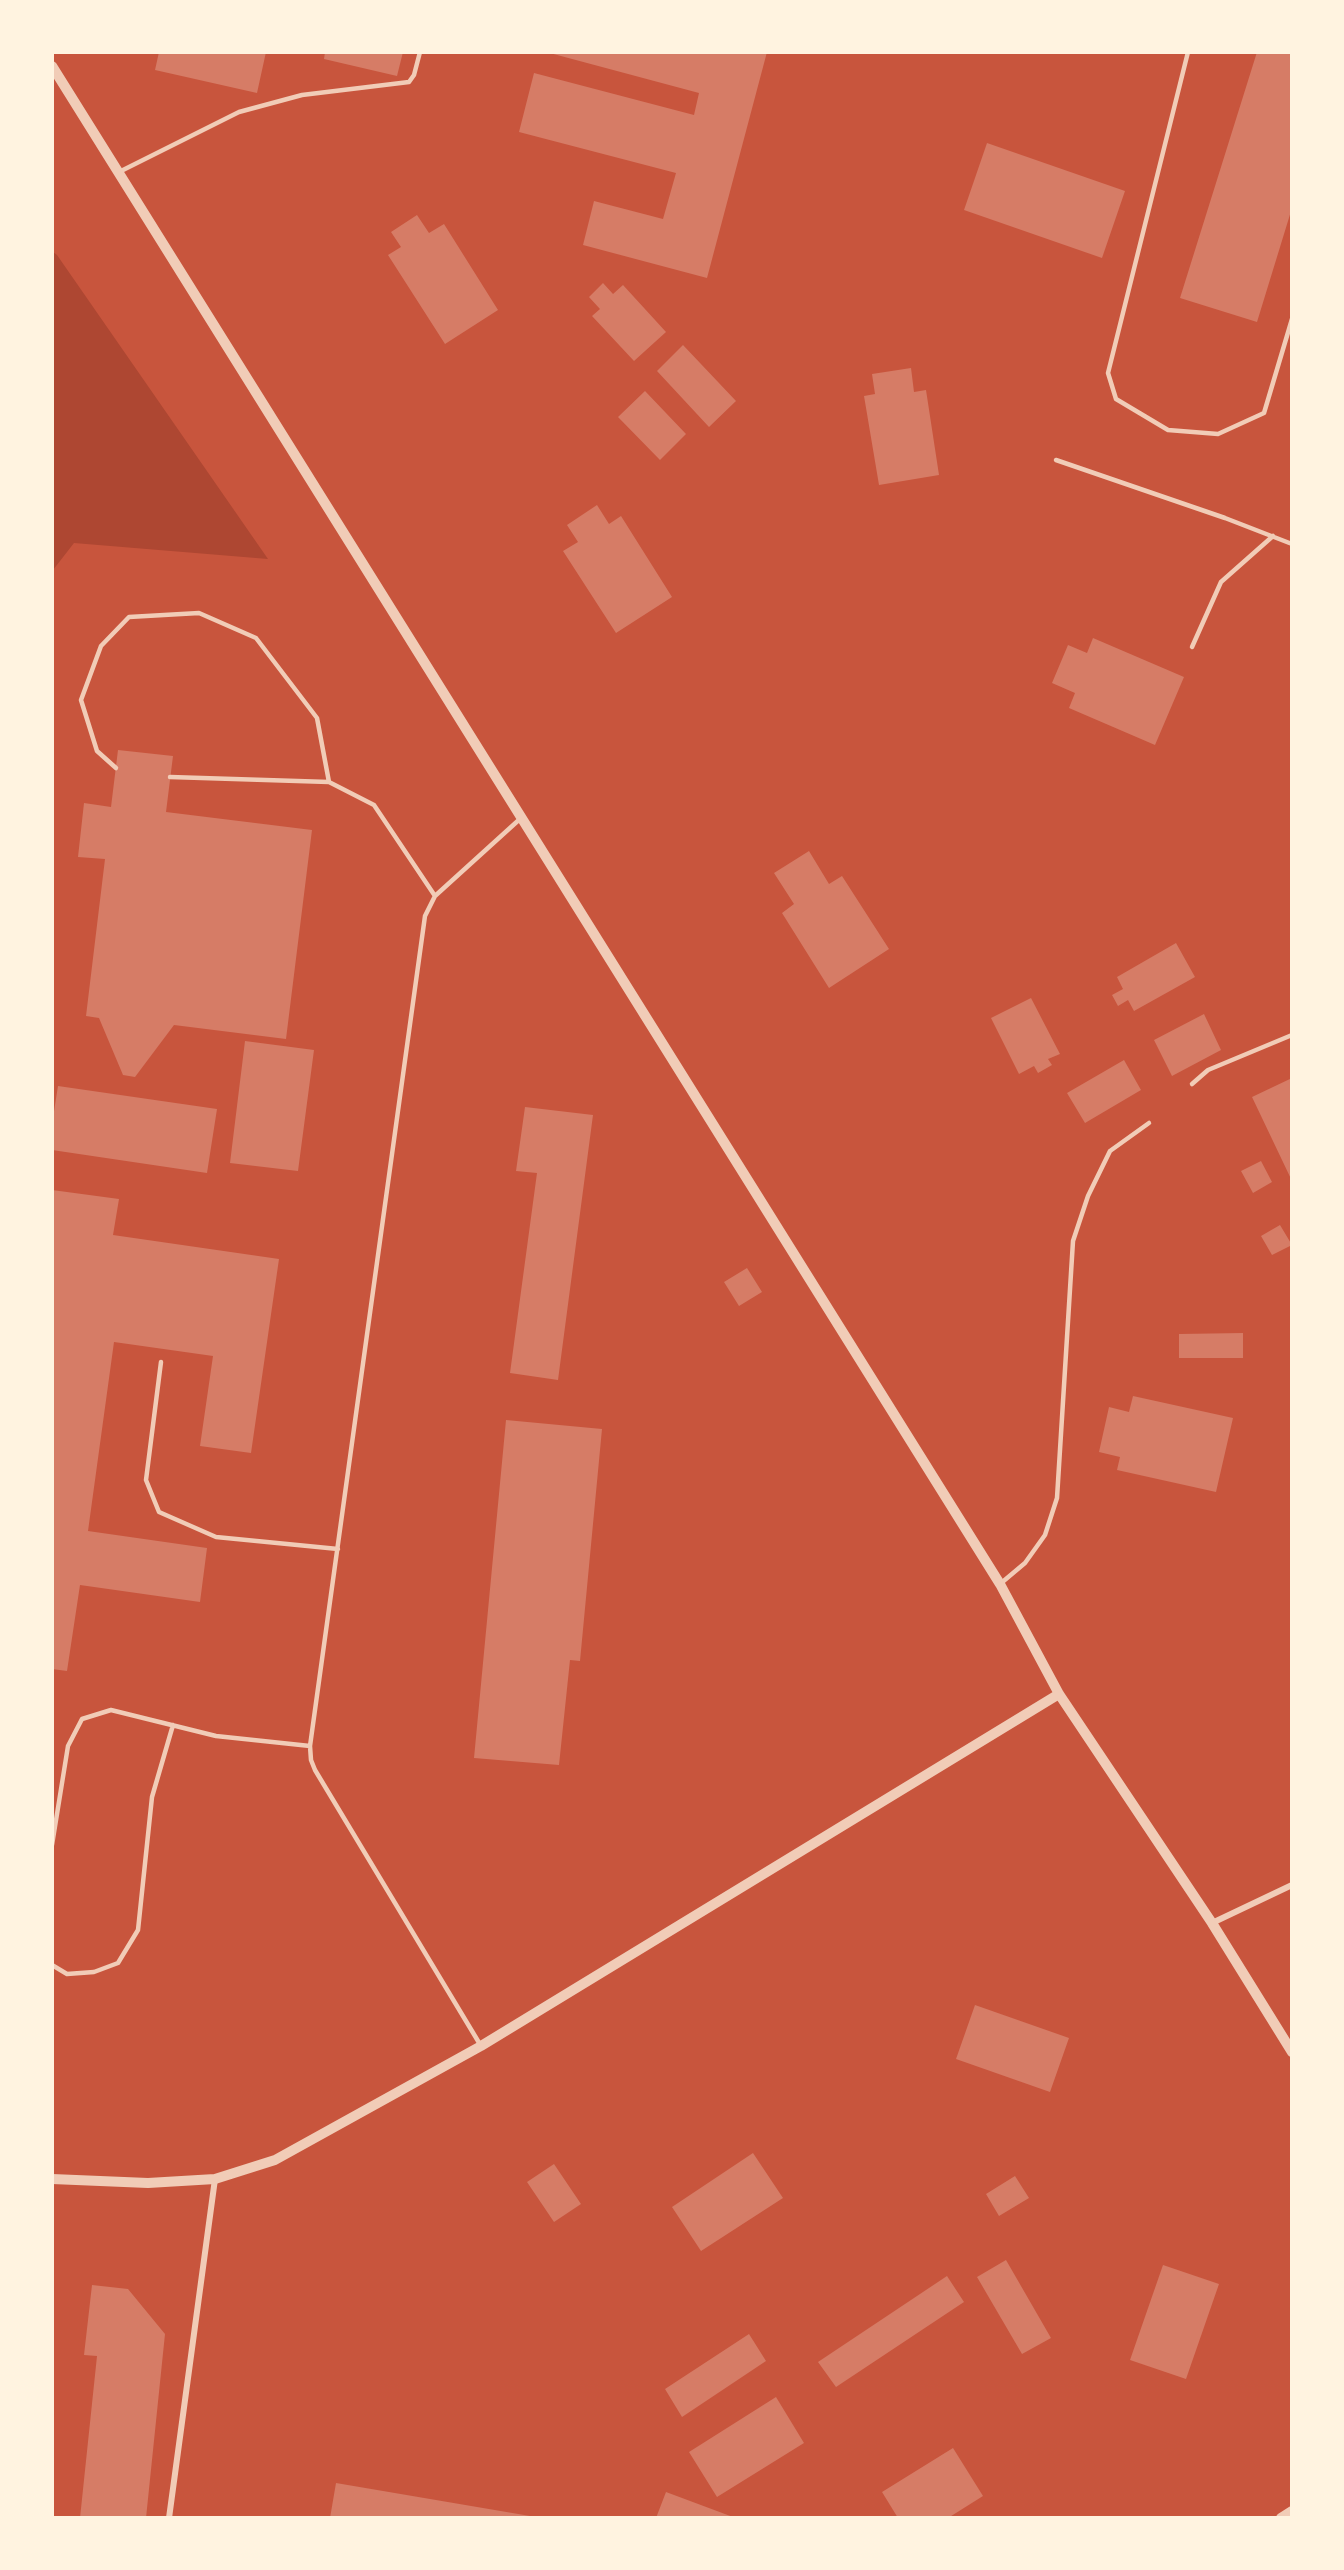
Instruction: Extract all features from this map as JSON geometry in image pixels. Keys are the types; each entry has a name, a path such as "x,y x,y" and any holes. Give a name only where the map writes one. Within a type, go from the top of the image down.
{"street":[{"path":"52,66 523,816 1000,1584 1059,1694 1212,1923 1292,2052"},
{"path":"52,2179 148,2182 215,2179 275,2160 481,2046 1059,1694"},
{"path":"1212,1923 1292,1885"},
{"path":"169,2517 215,2179"},
{"path":"1281,2517 1292,2511"}],"lane":[{"path":"119,172 239,112 302,95 409,82 414,75 420,52"},
{"path":"1188,52 1108,373 1116,399 1168,430 1218,434 1264,413 1292,319"},
{"path":"1056,460 1292,544"},
{"path":"1192,647 1221,582 1273,536"},
{"path":"116,768 97,751 81,700 101,646 129,616 200,613 256,638 317,718 329,782"},
{"path":"170,777 329,782 374,805 435,896"},
{"path":"481,2046 315,1770 310,1746 425,916 435,896 523,816"},
{"path":"1192,1084 1208,1070 1292,1035"},
{"path":"1000,1584 1025,1563 1045,1535 1057,1498 1073,1240 1088,1196 1110,1151 1149,1123"},
{"path":"161,1362 146,1480 159,1512 216,1537 338,1549"},
{"path":"52,1845 68,1746 82,1719 111,1710 216,1736 310,1746"},
{"path":"52,1965 67,1974 94,1972 118,1963 138,1930 152,1797 173,1725"}],"shaded area":[{"path":"53,252 268,559 74,543 53,570"}],"building":[{"path":"159,52 266,52 257,93 155,70"},
{"path":"325,52 403,52 397,76 324,59"},
{"path":"546,52 767,52 707,278 583,245 594,201 663,219 676,173 519,132 534,73 694,115 699,93"},
{"path":"1257,52 1292,52 1292,208 1257,322 1180,298"},
{"path":"987,143 1125,191 1102,258 964,210"},
{"path":"417,215 429,233 444,224 498,310 445,344 388,255 401,247 391,232"},
{"path":"603,283 613,294 623,285 666,332 634,361 592,316 600,309 589,297"},
{"path":"683,345 736,401 709,427 657,371"},
{"path":"911,368 914,392 926,390 939,475 879,485 864,396 875,394 872,374"},
{"path":"645,391 686,434 660,460 618,417"},
{"path":"597,505 609,524 621,516 672,597 616,633 563,551 578,542 567,525"},
{"path":"1093,638 1184,677 1155,745 1069,708 1075,693 1052,683 1068,645 1087,653"},
{"path":"118,750 173,756 166,812 312,830 286,1039 174,1025 135,1077 123,1075 99,1018 86,1016 105,859 78,857 84,803 111,807"},
{"path":"809,851 829,884 842,876 889,949 829,988 782,913 794,904 774,873"},
{"path":"1176,943 1195,977 1134,1011 1128,1000 1118,1006 1112,995 1123,989 1117,977"},
{"path":"1031,998 1060,1054 1048,1059 1052,1065 1038,1073 1034,1066 1019,1074 991,1018"},
{"path":"1204,1014 1221,1050 1172,1076 1154,1040"},
{"path":"245,1041 314,1050 298,1171 230,1163"},
{"path":"1124,1060 1141,1090 1085,1123 1067,1093"},
{"path":"1292,1078 1292,1181 1252,1097"},
{"path":"58,1086 217,1109 207,1173 52,1150 52,1124"},
{"path":"525,1107 593,1115 558,1380 510,1373 537,1173 516,1171"},
{"path":"1261,1161 1272,1182 1253,1193 1241,1171"},
{"path":"52,1190 119,1199 113,1235 279,1259 251,1453 200,1446 213,1356 114,1342 88,1531 207,1548 200,1602 80,1585 67,1671 52,1669"},
{"path":"1280,1225 1292,1245 1272,1255 1261,1236"},
{"path":"747,1268 762,1292 739,1306 724,1282"},
{"path":"1243,1333 1243,1358 1179,1358 1179,1334"},
{"path":"1133,1396 1233,1418 1216,1492 1117,1470 1120,1457 1099,1452 1109,1407 1129,1412"},
{"path":"506,1420 602,1429 580,1661 570,1660 559,1765 474,1758"},
{"path":"975,2005 1069,2038 1050,2092 956,2059"},
{"path":"753,2153 783,2198 701,2251 672,2207"},
{"path":"554,2164 581,2204 554,2222 527,2182"},
{"path":"1015,2176 1029,2198 999,2216 986,2194"},
{"path":"1006,2260 1051,2338 1022,2354 977,2277"},
{"path":"1163,2265 1219,2284 1186,2379 1130,2360"},
{"path":"947,2276 964,2302 836,2387 818,2362"},
{"path":"92,2285 128,2289 165,2334 146,2518 80,2518 97,2356 84,2355"},
{"path":"749,2334 766,2361 682,2417 665,2389"},
{"path":"776,2397 804,2443 717,2497 689,2452"},
{"path":"953,2448 983,2496 948,2518 898,2518 882,2492"},
{"path":"336,2483 530,2516 530,2518 330,2518"},
{"path":"666,2492 733,2517 733,2518 656,2518"}]}
